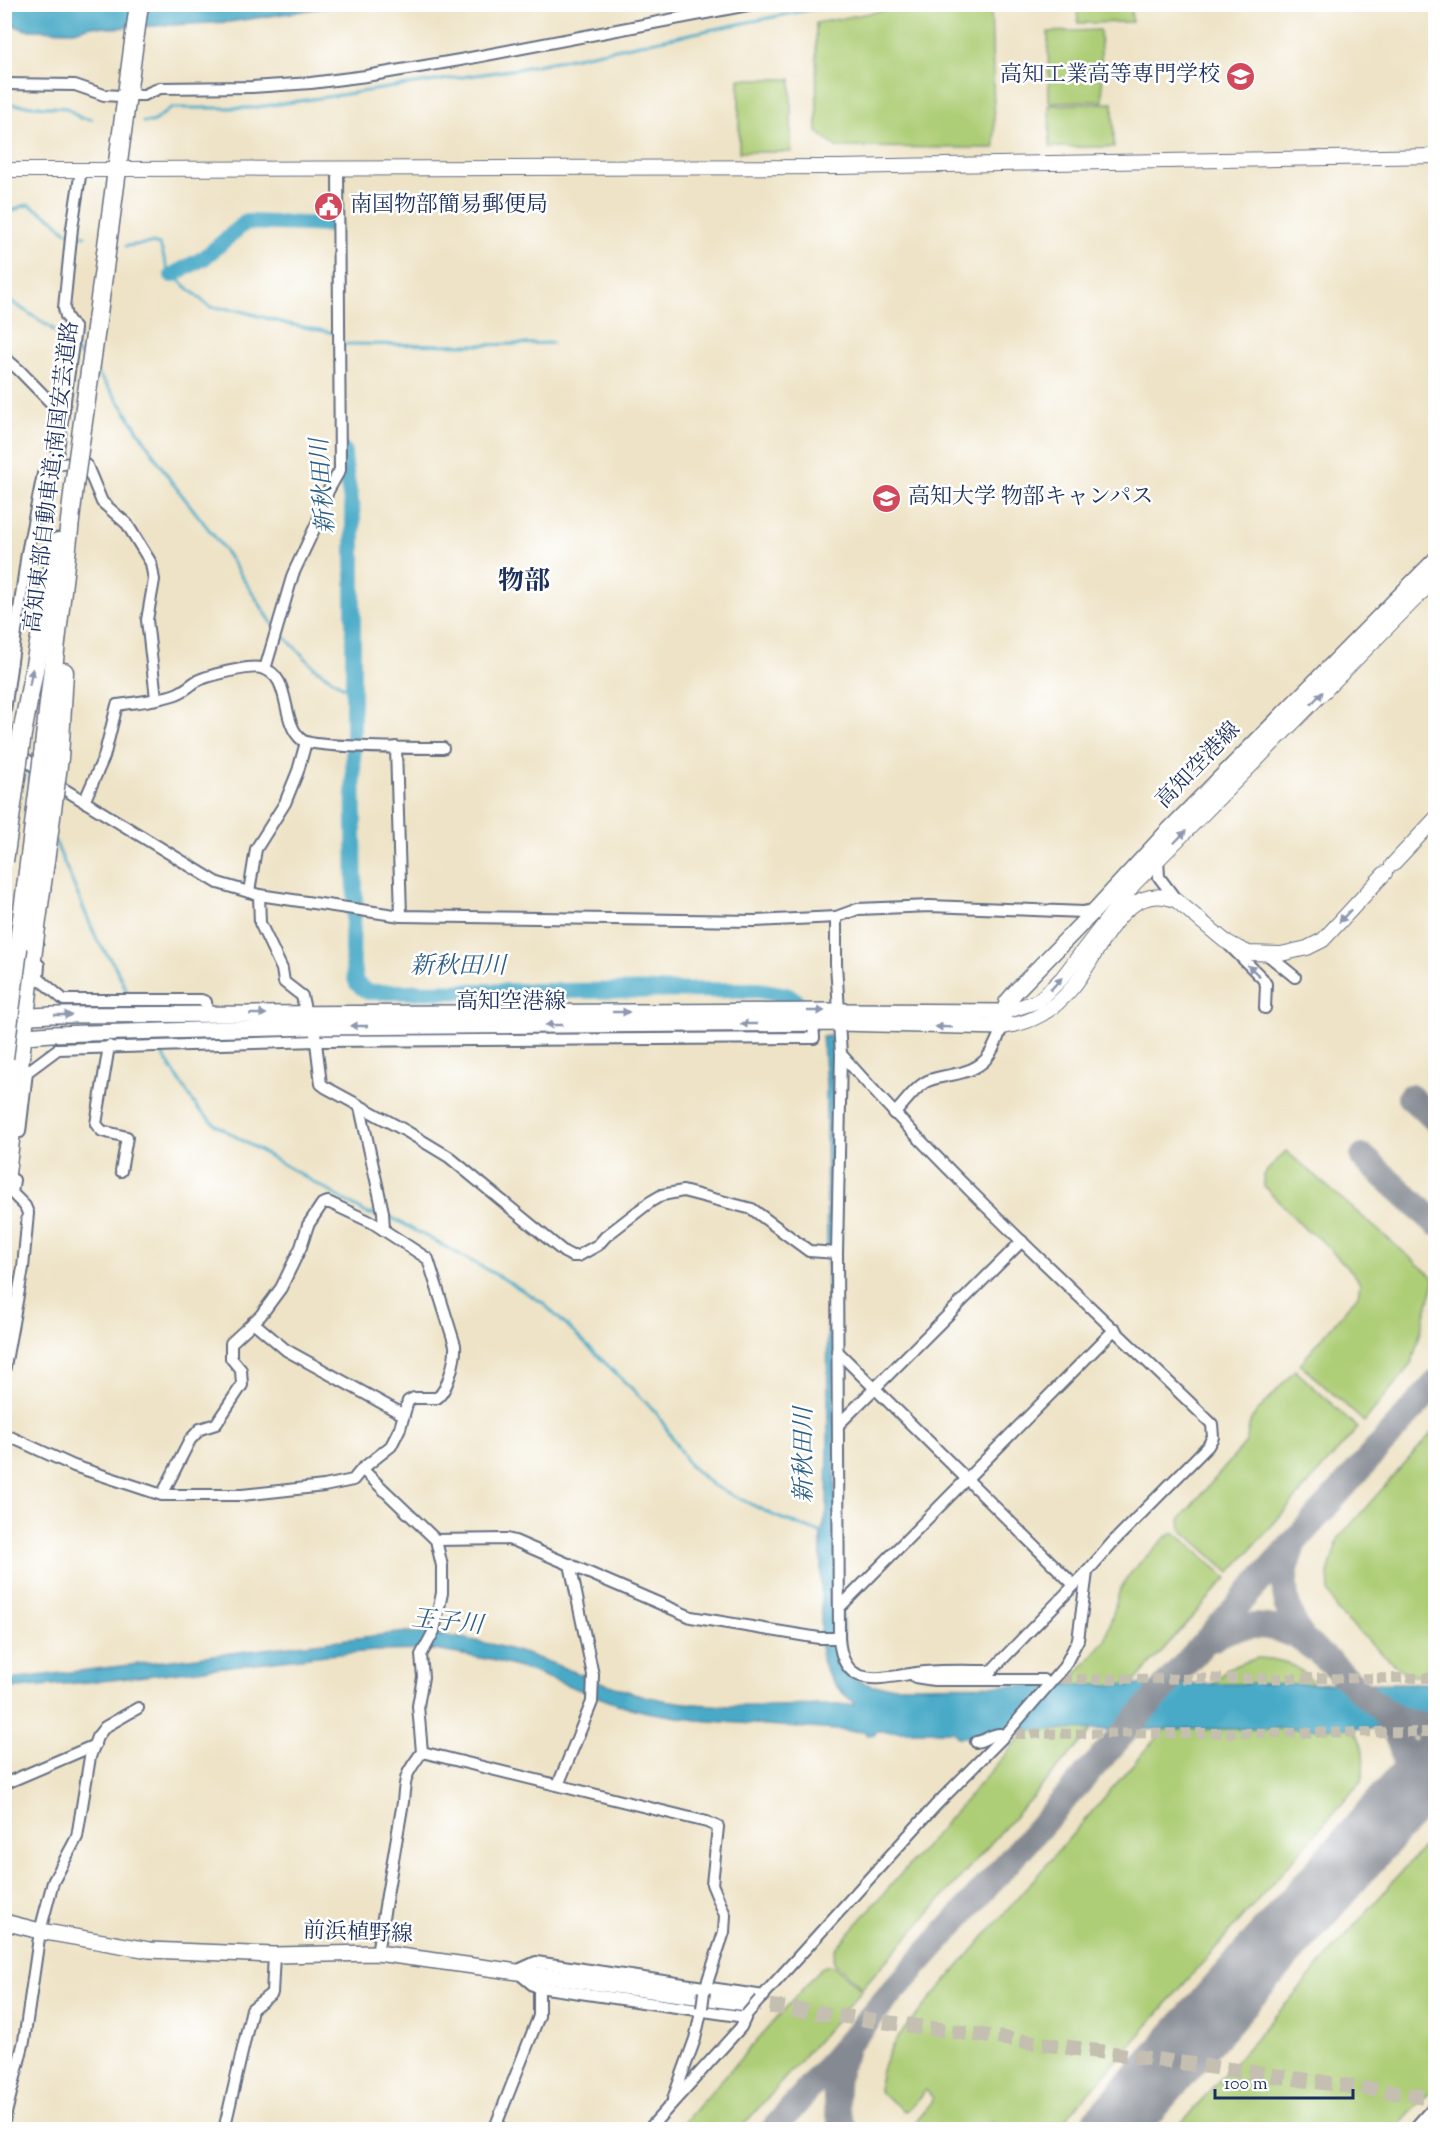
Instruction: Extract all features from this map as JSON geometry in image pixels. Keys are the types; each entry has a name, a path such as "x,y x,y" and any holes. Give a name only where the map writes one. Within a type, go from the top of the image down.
{"highway":[{"name":"高知東部自動車道;南国安芸道路","path":"51,757 63,683 65,571 74,486 139,4"},
{"path":"4,861 13,737 58,541 74,486"},
{"path":"4,1190 14,1120 10,1030 25,1016 51,757"},
{"path":"4,1058 51,757"}],"main road":[{"name":"高知空港線","path":"25,1016 207,1014 312,1027 839,1017 1004,1019 1011,996 1165,834 1436,559"},
{"name":"高知空港線","path":"10,1030 813,1023 839,1017"},
{"name":"前浜植野線","path":"4,1922 40,1931 149,1950 274,1955 377,1953 753,2006"}],"street":[{"path":"4,84 75,85 104,95 128,91 144,95 160,88 252,87 311,83 460,60 753,4"},
{"path":"126,169 838,167 1436,156"},
{"path":"265,669 293,574 317,523 325,498 340,470 338,169"},
{"path":"4,170 109,170"},
{"path":"56,464 75,329 66,316 64,308 72,228 81,170"},
{"path":"4,357 20,370 57,409 64,410"},
{"path":"4,718 27,553 43,474 56,464 83,463 87,466 102,501 127,524 151,563 154,580 147,620 156,698"},
{"path":"894,1114 924,1083 964,1073 981,1065 992,1051 1004,1019 1038,1000 1062,978 1134,884 1436,578"},
{"path":"84,802 104,757 117,705 177,694 188,689 195,682 246,668 265,669 273,674 280,683 289,721 297,734 306,742 443,748"},
{"path":"13,737 31,764 62,790 218,883 254,893 354,910 401,916 755,921 836,917 858,909 930,906 1083,912 1095,910"},
{"path":"4,799 13,737"},
{"path":"306,742 298,771 285,803 256,849 254,893 260,923 282,969 284,982 302,996 312,1027 321,1084 448,1157 564,1252 572,1256 578,1256 598,1245 628,1218 662,1195 683,1191 752,1209 809,1251 832,1253"},
{"path":"396,747 401,916"},
{"path":"62,790 38,978 64,1000 201,1000 206,1002 207,1014"},
{"path":"1225,941 1249,953 1268,955 1294,952 1323,940 1436,818"},
{"path":"1158,859 1159,877 1177,901"},
{"path":"1004,1019 1032,1020 1055,1006 1072,988 1110,930 1132,904 1149,896 1170,897 1177,901 1225,941 1266,984 1265,1008"},
{"path":"836,917 840,1054 832,1253 837,1351 838,1638 840,1648 845,1663 856,1675 873,1679 924,1672 991,1671 1208,1446 1213,1437 1212,1424 894,1114 840,1054"},
{"path":"1268,955 1295,977"},
{"path":"4,1372 23,1268 28,1213 25,1206 12,1193 27,1072 58,1049 312,1027"},
{"path":"109,1046 96,1124 102,1131 127,1137 121,1171"},
{"path":"360,1107 383,1212 384,1230"},
{"path":"4,1434 75,1466 162,1495 242,1495 324,1486 353,1480 362,1469 391,1446 411,1399 441,1396 456,1355 455,1345 428,1259 384,1230 328,1202 322,1204 308,1225 301,1247 285,1281 261,1315 231,1343 231,1358 241,1370 242,1385 216,1424 200,1429 190,1440 162,1495"},
{"path":"838,1425 1022,1241"},
{"path":"253,1322 286,1350 404,1415"},
{"path":"839,1608 1115,1329"},
{"path":"837,1351 1074,1585"},
{"path":"362,1469 436,1540 442,1566 442,1593 434,1631 421,1655 423,1677 418,1706 422,1752 407,1772 405,1779 377,1953"},
{"path":"436,1540 507,1539 691,1617 819,1638 838,1638"},
{"path":"558,1785 592,1702 593,1675 570,1564"},
{"path":"648,2130 741,2027 753,2006 935,1806 1006,1734 1064,1667 1077,1640 1087,1572"},
{"path":"906,1676 934,1680 1043,1680"},
{"path":"4,2121 24,2041 40,1931 53,1882 77,1837 90,1757 105,1727 138,1708"},
{"path":"976,1742 983,1741 993,1734 1000,1734"},
{"path":"4,1784 95,1745"},
{"path":"422,1752 707,1822 718,1827 712,1884 725,1915 724,1932 704,1989 695,2039 670,2104"},
{"path":"224,2130 252,2009 272,1993 274,1955"},
{"path":"536,1962 704,1989 753,2006 701,2010 539,1987 516,1971 536,1962"},
{"path":"494,2130 539,2016 539,1987"},
{"path":"1413,2130 1434,2107"}],"green space":[{"path":"918,4 991,5 995,148 836,147 817,132 816,23"},
{"path":"1077,5 1131,5 1132,22 1078,23"},
{"path":"1100,30 1103,101 1049,102 1048,32"},
{"path":"739,79 791,79 791,152 739,152"},
{"path":"1113,103 1114,147 1050,147 1049,105"},
{"path":"1286,1151 1435,1279 1412,1363 1364,1422 1300,1364 1358,1295 1360,1284 1355,1275 1319,1238 1306,1230 1264,1186 1263,1175"},
{"path":"1295,1370 1358,1428 1230,1573 1181,1529 1180,1519 1245,1444 1252,1418"},
{"path":"1435,1429 1436,1678 1408,1675 1393,1664 1338,1612 1329,1592 1328,1574 1338,1539"},
{"path":"1177,1534 1227,1578 862,1988 835,1963 833,1959 835,1949 1105,1641 1120,1589 1133,1570 1166,1537"},
{"path":"1257,1658 1272,1659 1292,1665 1301,1671 1350,1724 1361,1743 1363,1767 1361,1782 1057,2129 1003,2129 993,2121 985,2129 923,2129 915,2123 932,2103 933,2098 926,2090 904,2111 879,2091 884,2063 897,2038 1146,1749 1229,1668"},
{"path":"1435,1834 1435,2085 1396,2129 1176,2129"},
{"path":"828,1965 834,1966 862,1990 740,2129 678,2129 821,1968"}],"water":[{"path":"5,5 341,5 230,22 111,28 91,26 74,31 26,30 5,22"},
{"path":"830,1035 833,1048 835,1494 846,1672 854,1679 872,1686 1435,1683 1436,1728 996,1730 983,1737 958,1737 953,1731 875,1731 875,1734 867,1735 866,1732 697,1720 647,1712 622,1706 530,1671 492,1660 435,1650 326,1655 111,1680 5,1689 4,1680 407,1632 450,1636 505,1648 616,1688 674,1702 725,1706 854,1705 854,1702 833,1682 821,1656 821,1535 827,1511 828,1437 826,1081 822,1036"}],"waterway":[{"path":"143,122 153,122 171,108 251,108 517,69 838,4"},
{"path":"4,104 67,108 80,118 92,119"},
{"path":"4,214 29,205 53,219 65,231 85,236"},
{"name":"新秋田川","path":"172,275 204,258 246,222 334,225"},
{"path":"126,246 151,243 160,245 168,271 210,307 237,310 288,324 335,333"},
{"path":"4,297 50,327 71,345"},
{"path":"344,344 552,343"},
{"path":"75,350 85,360"},
{"path":"98,374 171,481 221,545 274,626"},
{"name":"新秋田川","path":"344,451 353,519 353,744"},
{"path":"280,632 315,668 353,693"},
{"name":"新秋田川","path":"353,749 355,905 352,956 357,984 368,992 758,990 786,995 796,1000"},
{"path":"25,766 29,772 31,791"},
{"path":"55,841 97,940 115,966 129,996"},
{"path":"159,1049 198,1109 216,1125 368,1214 379,1214"},
{"path":"387,1215 543,1303 656,1412 689,1465 712,1485 777,1517 825,1534"}],"taxiway":[{"path":"1410,1097 1436,1120"},
{"path":"1363,1157 1436,1223"},
{"path":"773,2130 887,1998 1436,1383"},
{"path":"1292,1548 1285,1572 1285,1596 1291,1618 1304,1640"},
{"path":"1212,1639 1227,1631 1243,1627 1255,1626 1282,1630 1305,1642 1326,1658 1365,1696 1386,1712 1409,1723 1436,1726"},
{"path":"1382,1710 1399,1739 1405,1766 1400,1793 1383,1822"},
{"path":"845,2052 836,2081 836,2101 845,2130"}],"runway":[{"path":"1111,2130 1436,1762"}],"tunnel":[{"path":"1047,1679 1436,1678"},
{"path":"1001,1734 1436,1732"},
{"path":"747,2003 1436,2098"}],"place":[{"name":"高知工業高等専門学校","path":"1241,76"},
{"name":"南国物部簡易郵便局","path":"329,206"},
{"name":"高知大学 物部キャンパス","path":"887,498"}],"district":[{"name":"物部","path":"524,582"}],"water label":[{"name":"王子川","path":"447,1623"}]}
